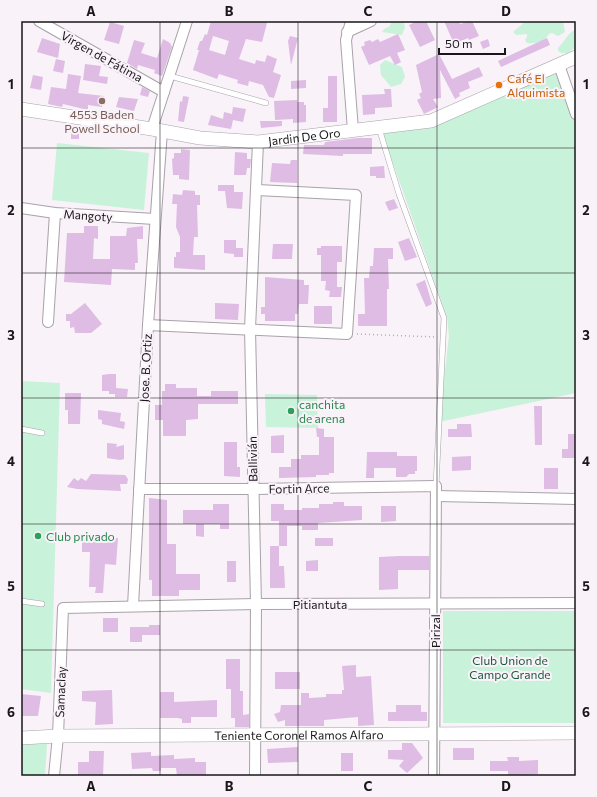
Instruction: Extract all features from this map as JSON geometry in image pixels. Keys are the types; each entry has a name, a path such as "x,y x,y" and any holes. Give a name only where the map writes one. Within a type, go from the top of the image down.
{"street":[{"name":"Virgen de Fátima","path":"39,21 164,92"},
{"name":"Jose. B. Ortiz","path":"133,606 155,219 157,130 164,92 187,21"},
{"path":"351,21 346,40 353,130"},
{"path":"347,32 371,21"},
{"name":"Jardin De Oro","path":"21,109 200,138 258,142 379,126 431,121 576,57"},
{"path":"559,65 576,114"},
{"name":"Ballivián","path":"255,776 256,604 252,489 250,329 258,142"},
{"path":"148,325 347,334 356,195 257,190"},
{"name":"Mangoty","path":"21,208 54,212 155,219"},
{"path":"48,322 54,212"},
{"name":"Fortin Arce","path":"139,488 436,491 576,499"},
{"name":"Pirizal","path":"434,776 436,491"},
{"name":"Pitiantuta","path":"63,608 256,604 576,603"},
{"name":"Samaclay","path":"54,776 58,736 63,608"},
{"name":"Teniente Coronel Ramos Alfaro","path":"21,738 58,736 576,733"}],"lane":[{"path":"170,76 266,102"},
{"path":"379,126 399,194 444,318 436,491"},
{"path":"21,429 42,433"},
{"path":"21,601 42,604"}],"path":[{"path":"347,334 444,337"}],"green space":[{"path":"392,21 403,21 405,27 402,35 382,32 384,29 389,27"},
{"path":"526,21 563,21 565,32 558,36 552,33 549,34 540,42 527,43 525,40 527,34 516,35 513,32"},
{"path":"576,29 576,47 568,53 561,53 558,51 558,48 568,35"},
{"path":"385,60 402,67 405,77 401,84 391,87 381,75 380,65"},
{"path":"557,73 576,126 576,393 439,422 449,336 447,317 382,132 428,128"},
{"path":"57,143 149,153 144,210 52,200"},
{"name":"Club privado","path":"21,381 60,383 51,693 21,689"},
{"name":"canchita de arena","path":"265,394 317,395 318,428 266,427"},
{"name":"Club Union de Campo Grande","path":"443,611 576,611 576,723 443,723"},
{"path":"21,744 47,744 45,776 21,776"}],"building":[{"path":"211,21 260,21 267,23 262,42 246,39 239,59 255,64 256,60 265,62 267,55 277,59 273,72 281,75 274,98 269,97 263,85 249,81 248,86 237,83 238,80 219,74 217,79 193,70 200,41 202,41 205,34 207,35","holes":["213,36 229,41 225,55 209,50"]},
{"path":"418,21 426,21 435,40 420,47 409,25"},
{"path":"444,21 459,21 460,24 472,21 479,36 469,40 468,38 454,44"},
{"path":"110,22 124,26 119,44 104,40"},
{"path":"398,34 405,50 397,53 401,62 395,65 390,56 369,65 361,47 365,45 364,42 370,40 372,42 378,39 380,42"},
{"path":"290,36 298,38 291,65 288,41"},
{"path":"42,38 60,44 58,58 37,52"},
{"path":"547,38 550,45 501,67 498,61"},
{"path":"163,39 170,43 172,47 162,76 154,73 155,70 138,65 137,69 127,63 134,40 145,43 141,53 157,58"},
{"path":"488,39 490,46 483,49 480,42"},
{"path":"439,54 452,79 479,67 483,76 468,82 470,88 459,93 460,96 455,99 440,70 441,98 433,99 438,107 424,114 417,100 421,98 419,94 422,92 416,65"},
{"path":"56,59 65,61 63,73 53,71"},
{"path":"85,64 101,66 99,76 108,77 107,84 83,80"},
{"path":"68,74 81,76 78,93 104,96 102,107 88,105 88,110 63,104 62,107 48,104 51,87 66,89"},
{"path":"33,75 43,77 41,90 30,88"},
{"path":"328,76 337,76 337,122 323,122 323,108 328,108"},
{"path":"306,80 306,88 291,89 291,81"},
{"path":"142,87 150,91 148,97 140,95"},
{"path":"384,89 391,89 392,107 375,108 375,114 363,115 362,95 385,94"},
{"path":"183,96 189,97 184,122 178,121 180,101 182,102"},
{"path":"119,97 138,99 134,111 116,107"},
{"path":"297,100 297,102 304,102 304,105 306,105 306,122 293,123 293,119 275,120 274,101"},
{"path":"233,107 246,109 243,122 233,120 231,129 208,125 211,115 223,119 224,112 232,114"},
{"path":"260,121 282,121 282,126 261,128"},
{"path":"71,129 79,129 79,139 71,139"},
{"path":"357,138 372,138 372,154 343,154 343,156 303,154 304,145 324,145 325,142"},
{"path":"181,149 190,150 189,180 179,179 179,175 173,175 172,159 174,158 174,153 181,153"},
{"path":"235,152 247,153 247,159 251,159 250,168 247,168 246,175 234,175"},
{"path":"291,160 297,160 297,183 270,182 272,163 290,164"},
{"path":"384,166 385,178 370,176 370,167"},
{"path":"218,185 234,185 234,192 243,192 242,209 227,208 225,191 218,191"},
{"path":"183,190 195,191 195,195 200,195 200,205 197,205 198,237 194,237 193,255 205,255 205,270 174,268 174,257 176,257 176,252 180,252 180,237 176,227 177,204 172,204 173,194 182,195"},
{"path":"394,199 398,208 389,211 385,202"},
{"path":"84,226 98,226 98,239 94,238 93,259 110,259 110,236 126,236 127,228 143,226 143,239 137,239 138,263 135,263 135,270 112,269 111,285 64,282 67,233 84,233"},
{"path":"409,238 417,257 405,261 398,242"},
{"path":"224,240 236,240 236,248 243,248 243,257 234,257 234,254 224,253"},
{"path":"273,244 293,244 292,259 272,259"},
{"path":"321,246 342,246 342,262 337,262 337,287 342,287 341,297 329,297 330,291 325,290 326,281 321,281 321,255 317,255 317,248 321,248"},
{"path":"374,248 393,248 393,259 388,259 389,289 387,289 387,326 358,326 358,314 365,314 364,278 369,278 370,266 373,266"},
{"path":"265,277 304,280 304,285 309,285 308,304 299,304 298,314 295,314 295,321 265,321 265,314 261,314 261,307 265,307"},
{"path":"425,280 432,304 426,307 416,284"},
{"path":"85,303 102,324 91,333 75,333 74,327 70,328 70,321 66,321 66,314 71,314"},
{"path":"215,303 239,304 238,320 215,319"},
{"path":"314,306 332,306 332,324 314,324"},
{"path":"116,374 116,388 128,389 127,397 115,397 115,394 109,394 109,391 102,391 102,375"},
{"path":"165,384 176,384 176,388 197,388 197,396 211,396 211,391 238,391 238,404 198,404 198,419 186,420 186,436 163,436 163,420 155,420 155,405 162,405 162,391 165,391"},
{"path":"65,393 81,393 80,424 68,424 68,410 65,410"},
{"path":"534,406 542,406 542,445 535,445"},
{"path":"98,410 121,413 120,421 125,422 124,429 102,424 102,420 98,419"},
{"path":"457,424 471,424 472,437 448,437 448,429 457,429"},
{"path":"316,428 324,429 324,437 317,437"},
{"path":"568,434 576,434 576,458 562,458 562,449 568,449"},
{"path":"284,435 284,453 271,453 271,436"},
{"path":"319,437 334,437 334,473 329,473 329,475 316,475 316,477 279,478 279,467 291,467 291,459 301,459 301,455 319,455"},
{"path":"224,442 237,442 237,467 240,467 240,477 224,476"},
{"path":"107,443 117,444 116,447 124,445 124,459 120,460 107,458"},
{"path":"367,452 397,452 397,456 417,456 417,471 415,471 415,474 409,474 406,477 396,477 396,468 374,468 374,478 366,478"},
{"path":"471,456 471,470 452,471 452,457"},
{"path":"544,468 558,468 558,489 544,489"},
{"path":"91,474 125,475 128,479 127,484 120,484 121,491 77,489 67,487 74,478 78,481 81,478 86,481"},
{"path":"149,498 167,500 167,544 176,544 176,574 200,574 200,590 179,590 179,596 152,596 152,580 149,580"},
{"path":"333,502 344,502 344,506 362,506 362,520 318,523 318,530 302,530 302,526 287,526 287,546 279,546 279,521 271,521 271,504 284,504 284,510 302,510 302,508 319,508 319,504 333,504"},
{"path":"213,504 229,504 229,529 220,529 220,524 204,524 204,537 196,536 196,524 183,524 183,510 213,510"},
{"path":"381,506 396,506 396,521 381,522"},
{"path":"118,538 116,565 105,564 103,593 95,593 96,587 89,587 90,552 82,552 82,539"},
{"path":"315,538 333,538 333,546 315,546"},
{"path":"270,546 279,546 279,566 284,566 285,588 270,588"},
{"path":"429,556 429,570 398,570 398,589 379,590 379,557"},
{"path":"318,560 318,571 306,571 306,561"},
{"path":"227,561 236,561 236,582 227,582"},
{"path":"103,618 118,618 118,632 103,632"},
{"path":"149,625 160,625 160,635 142,635 142,642 130,642 130,627 149,627"},
{"path":"226,659 240,659 240,691 243,691 243,715 249,714 249,727 235,727 235,718 231,718 231,689 226,689"},
{"path":"356,665 356,677 371,676 374,725 358,726 358,717 324,720 324,726 285,726 285,720 278,722 274,714 280,712 281,705 301,705 301,693 309,693 309,698 326,697 326,694 342,694 342,690 344,690 342,666"},
{"path":"275,672 300,672 300,689 275,689"},
{"path":"112,690 113,724 95,725 96,702 82,701 82,691"},
{"path":"160,692 174,692 174,702 217,700 217,717 191,717 191,723 182,723 182,719 178,718 160,718"},
{"path":"21,694 41,696 38,716 21,716"},
{"path":"396,705 421,705 421,712 427,712 427,721 388,721 388,712 396,712"},
{"path":"402,743 412,743 423,758 407,773 399,766 404,760 388,759 388,750 402,750"},
{"path":"298,747 298,762 268,763 267,749"},
{"path":"453,748 474,748 474,760 453,760"},
{"path":"89,751 104,751 103,776 78,776 78,762 89,762"},
{"path":"151,752 151,756 174,755 174,759 195,758 195,762 206,762 206,776 177,776 176,768 161,768 161,771 153,771 152,768 132,769 131,753"},
{"path":"341,753 353,753 353,771 341,771"},
{"path":"507,757 519,757 519,761 538,760 538,774 508,776 508,771 490,771 490,761 508,761"}],"place":[{"name":"Café El Alquimista","path":"499,85"},
{"name":"4553 Baden Powell School","path":"102,101"},
{"name":"canchita de arena","path":"291,411"},
{"name":"Club privado","path":"38,536"}]}
